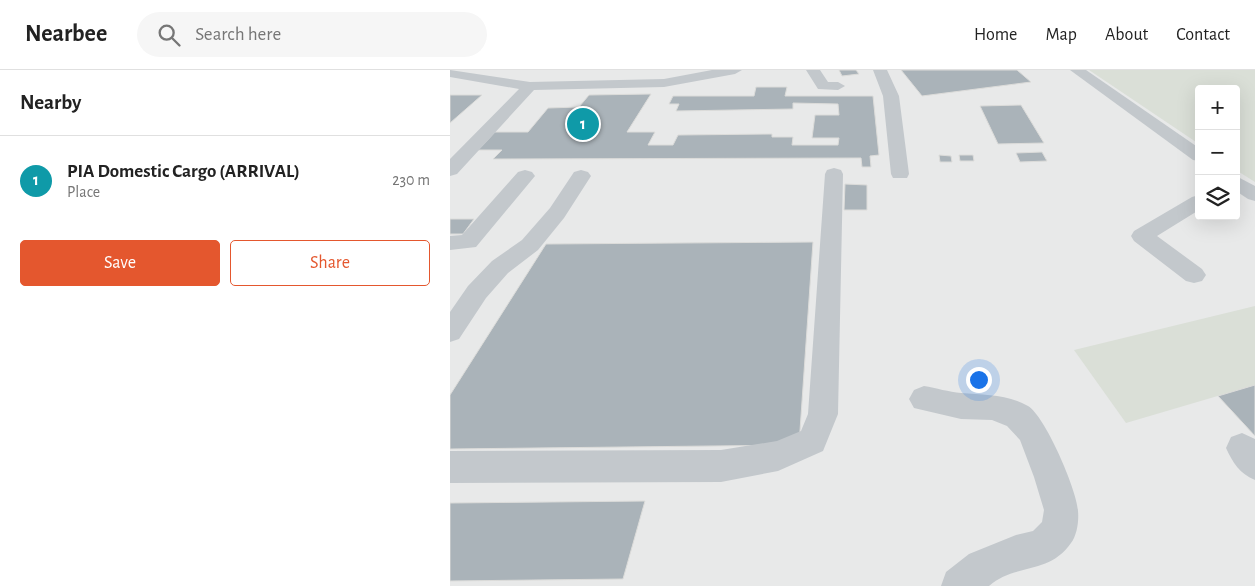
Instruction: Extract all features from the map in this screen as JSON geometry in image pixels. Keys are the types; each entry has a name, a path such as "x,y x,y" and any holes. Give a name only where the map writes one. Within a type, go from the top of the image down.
{"street":[{"path":"455,72 530,86 664,83 735,70"},
{"path":"813,70 823,86 838,86"},
{"path":"880,70 891,96 900,174"},
{"path":"1077,70 1195,153"},
{"path":"450,170 530,86"},
{"path":"450,467 721,466 778,456 812,441 823,414 834,174"},
{"path":"450,243 468,242 525,176"},
{"path":"450,332 477,292 500,267 530,245 557,213 581,176"},
{"path":"1194,275 1142,236 1195,203"},
{"path":"924,399 961,406 992,407 1018,416 1032,431 1051,477 1060,510 1059,530 1043,546 982,567 960,586"}],"shaded area":[{"path":"450,70 1255,70 1255,586 450,586"},
{"path":"1089,70 1255,70 1255,182 1240,173 1240,85 1195,85 1195,141"},
{"path":"1255,306 1255,385 1126,423 1074,350"}],"building":[{"path":"839,70 856,70 859,74 842,76"},
{"path":"901,70 1017,70 1031,82 922,96"},
{"path":"756,87 787,87 785,96 873,96 879,155 870,156 871,167 862,167 861,158 493,159 502,150 478,150 495,132 528,132 548,108 579,107 589,95 651,94 627,132 655,132 648,145 673,145 678,135 772,134 772,137 793,137 792,145 838,145 839,138 812,138 815,115 839,115 838,104 793,103 793,109 676,111 679,104 669,104 673,96 754,96"},
{"path":"450,95 482,95 450,123"},
{"path":"1021,105 1044,143 998,144 980,106"},
{"path":"1042,152 1047,161 1020,162 1016,153"},
{"path":"939,155 951,156 952,162 940,162"},
{"path":"959,155 973,155 974,161 960,161"},
{"path":"845,184 867,185 867,210 844,210"},
{"path":"450,219 474,219 463,234 450,234"},
{"path":"813,242 799,445 450,449 450,395 546,244"},
{"path":"1255,385 1255,436 1218,396"},
{"path":"645,501 623,579 450,581 450,503"}],"place":[{"name":"PIA Domestic Cargo (ARRIVAL)","path":"583,124"}]}
